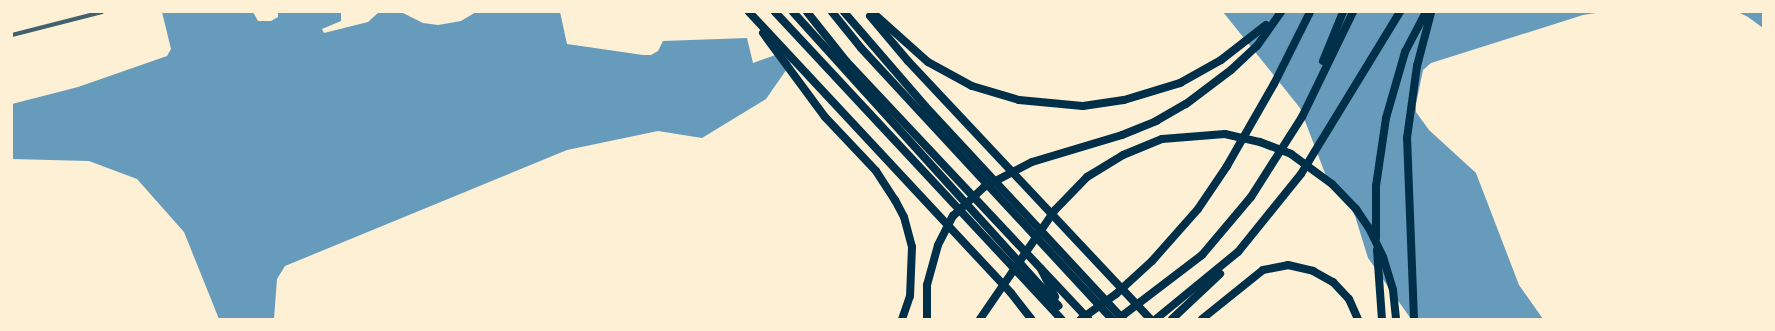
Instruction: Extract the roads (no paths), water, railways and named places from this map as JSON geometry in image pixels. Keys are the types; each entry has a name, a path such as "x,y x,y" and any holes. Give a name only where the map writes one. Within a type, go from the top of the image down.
{"main road":[{"path":"748,12 825,117 876,171 904,217 912,247 910,296 902,319"},
{"path":"748,12 1011,293 1031,319"},
{"path":"775,12 1062,319"},
{"path":"793,12 1059,306"},
{"path":"807,12 846,61 1088,319"},
{"path":"832,12 925,116 1112,319"},
{"path":"844,12 924,106 1123,319"},
{"path":"867,12 908,61 1150,319"},
{"path":"872,12 928,62 972,86 1019,100 1083,106 1124,100 1180,83 1221,60 1260,32 1276,12"},
{"path":"927,319 927,285 938,245 953,216 984,187 1032,162 1122,135 1156,121 1186,104 1231,70 1257,46 1281,12"},
{"path":"1081,319 1116,294 1152,262 1198,209 1235,153 1274,84 1310,12"},
{"path":"1302,116 1343,12"},
{"path":"1117,319 1202,255 1252,197 1302,116 1353,12"},
{"path":"1172,319 1247,249 1302,174 1395,12"},
{"path":"1156,319 1238,252 1296,180 1400,12"},
{"path":"1382,319 1376,231 1376,186 1379,164 1386,118 1405,52 1426,12"},
{"path":"1414,319 1407,138 1417,66 1432,12"},
{"path":"980,319 1055,210 1087,177 1123,156 1162,139 1225,134 1260,142 1291,154 1332,184 1356,209 1369,228 1383,257 1393,290 1396,319"},
{"path":"1202,319 1263,270 1288,265 1312,271 1333,282 1349,299 1358,319"},
{"path":"1041,269 1059,306 1058,319"}],"street":[{"path":"12,35 102,12"}],"water":[{"path":"162,12 253,12 258,21 271,21 278,17 278,12 341,12 341,21 322,29 324,33 368,22 379,12 401,12 423,23 438,25 461,21 476,12 560,12 567,44 651,55 658,51 663,41 747,38 753,63 784,52 791,63 766,99 702,138 658,131 567,150 285,266 277,279 274,319 219,319 184,232 137,179 89,161 12,159 12,104 78,87 167,56 171,49"},
{"path":"1223,12 1602,12 1583,15 1431,63 1423,70 1416,104 1416,112 1429,130 1476,173 1519,285 1543,319 1411,319 1368,258 1355,216 1350,206 1328,181 1300,108"},
{"path":"1738,12 1763,12 1763,28 1748,17"}]}
